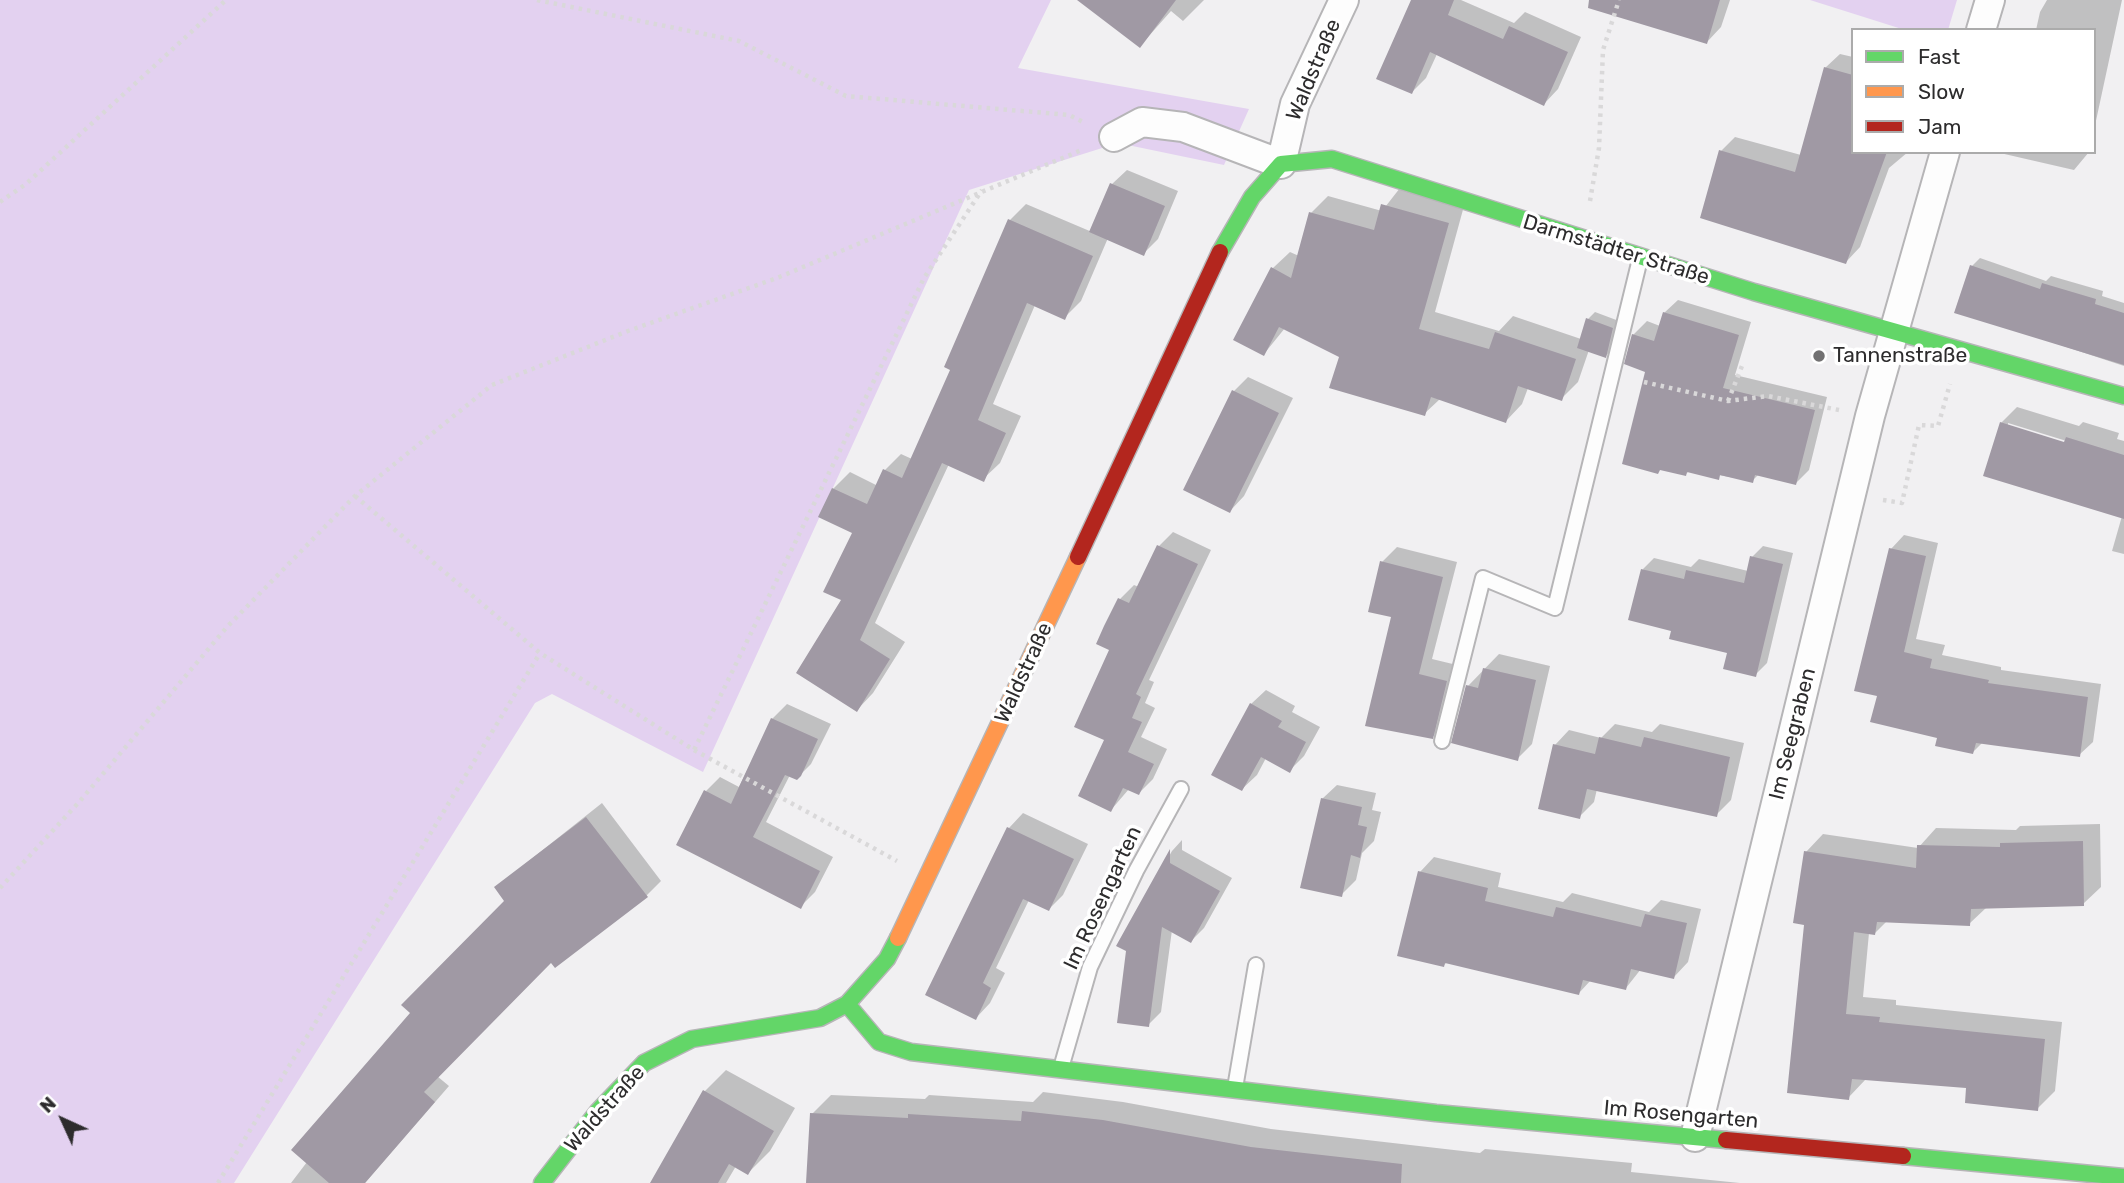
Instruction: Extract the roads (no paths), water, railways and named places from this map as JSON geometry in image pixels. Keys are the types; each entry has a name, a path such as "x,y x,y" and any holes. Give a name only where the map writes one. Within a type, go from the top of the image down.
{"street":[{"name":"Waldstraße","path":"542,1183 597,1111 644,1063 692,1039 820,1018 847,1004 887,960 929,878 1226,240 1252,197 1281,164 1295,104 1344,0"},
{"path":"1983,28 1990,0"},
{"name":"Darmstädter Straße","path":"1114,137 1142,122 1183,127 1281,164 1332,159 1640,257 2124,396"},
{"path":"1891,331 1944,154"},
{"name":"Im Seegraben","path":"1695,1137 1891,331"},
{"name":"Im Rosengarten","path":"847,1004 879,1042 911,1052 1436,1113 1695,1137 1921,1171 2124,1177"}],"lane":[{"path":"1443,741 1483,579 1555,608 1640,257"},
{"name":"Im Rosengarten","path":"1060,1069 1090,967 1136,871 1181,789"},
{"path":"1234,1090 1256,965"}],"place":[{"name":"Tannenstraße","path":"1819,356"}]}
